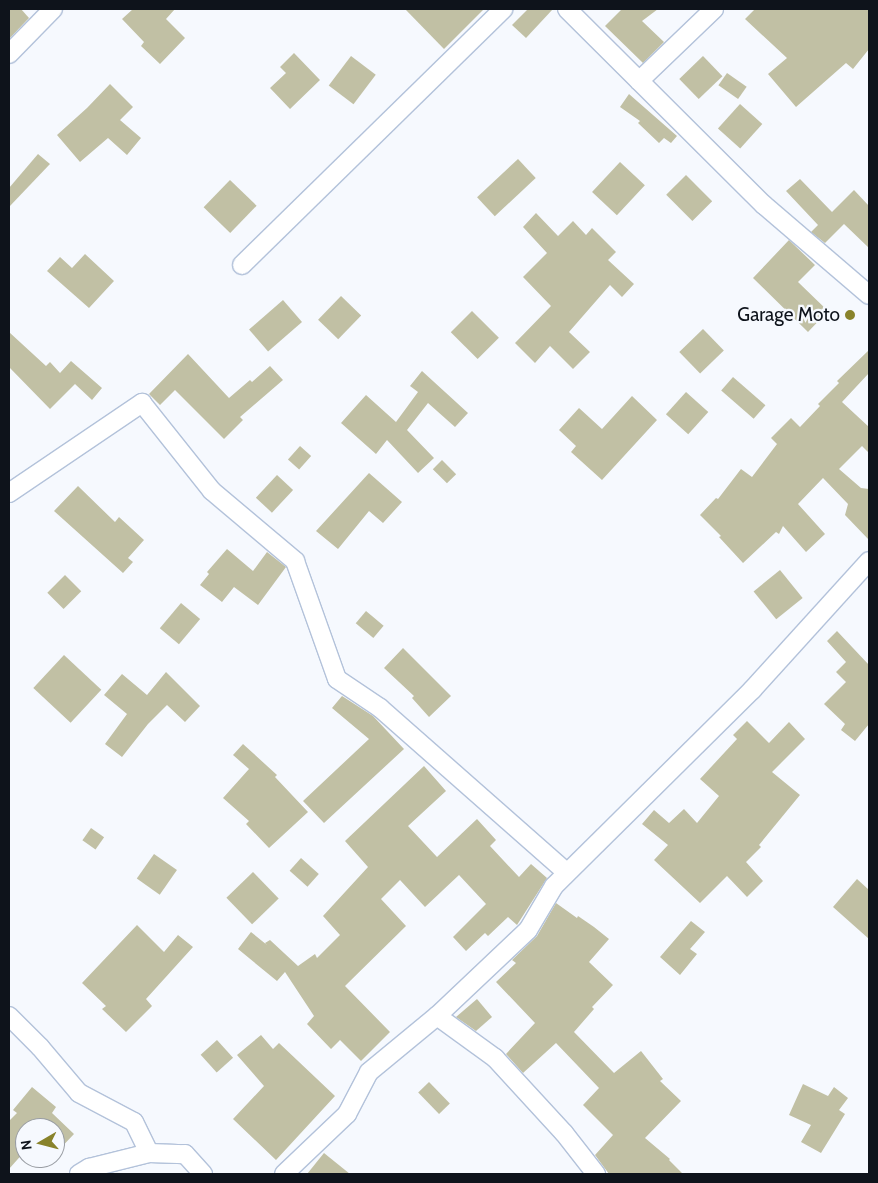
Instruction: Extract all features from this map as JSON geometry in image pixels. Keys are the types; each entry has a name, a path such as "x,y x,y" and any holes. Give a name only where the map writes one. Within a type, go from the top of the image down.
{"street":[{"path":"9,54 53,9"},
{"path":"242,265 503,9"},
{"path":"567,9 764,205 869,295"},
{"path":"639,82 714,9"},
{"path":"9,493 142,403 212,491 295,561 337,679 380,708 567,873"},
{"path":"284,1174 347,1114 369,1072 437,1016 528,930 554,886 752,690 869,561"},
{"path":"9,1016 40,1047 79,1093 134,1122 149,1153"},
{"path":"437,1016 495,1058 564,1133 596,1174"},
{"path":"79,1174 89,1168 149,1153 185,1154 203,1174"}],"building":[{"path":"9,9 21,9 29,18 9,39"},
{"path":"133,9 175,9 166,19 185,38 160,64 141,46 144,42 122,19"},
{"path":"405,9 484,9 444,49"},
{"path":"528,9 553,9 526,38 512,25"},
{"path":"622,9 658,9 642,21 664,42 643,63 605,26"},
{"path":"755,9 869,9 869,49 853,69 846,63 796,107 768,74 787,58 745,19"},
{"path":"294,53 320,80 290,109 270,88 286,73 280,67"},
{"path":"351,56 376,75 353,104 329,86"},
{"path":"703,56 722,76 699,99 679,79"},
{"path":"727,73 747,87 738,99 718,85"},
{"path":"110,84 133,107 120,120 141,138 127,155 108,138 80,162 57,135"},
{"path":"629,94 677,136 671,143 664,138 659,143 638,123 640,121 620,107"},
{"path":"740,104 762,124 740,149 718,129"},
{"path":"38,154 50,164 9,207 9,188"},
{"path":"518,159 536,178 495,216 477,197"},
{"path":"620,162 645,185 617,215 592,192"},
{"path":"686,175 712,201 692,221 666,195"},
{"path":"800,179 832,212 854,190 869,206 869,248 844,224 825,243 811,232 818,225 786,191"},
{"path":"230,180 257,206 230,233 204,207"},
{"path":"536,213 558,236 573,221 586,235 592,228 616,252 608,260 634,284 622,297 610,285 569,332 590,352 573,369 550,346 535,363 515,343 551,306 523,277 547,253 523,227"},
{"path":"789,240 815,265 798,282 828,311 808,332 753,278"},
{"path":"85,254 114,281 89,308 47,271 60,257 72,268"},
{"path":"341,296 361,315 338,339 318,320"},
{"path":"283,300 302,322 268,351 249,330"},
{"path":"472,311 499,338 478,359 451,332"},
{"path":"703,329 724,351 700,374 679,352"},
{"path":"9,332 46,366 50,362 60,373 71,361 102,388 92,400 75,384 50,409 9,367"},
{"path":"869,350 869,373 842,402 869,427 869,453 862,446 839,469 861,488 869,489 869,540 845,515 848,504 823,478 798,504 825,534 806,552 783,526 779,534 776,532 743,563 719,537 721,536 700,515 716,498 718,499 741,469 752,477 777,444 771,438 791,418 800,427 820,406 818,404 839,383 837,381"},
{"path":"188,354 229,398 250,380 252,382 270,366 283,380 240,417 243,420 224,439 175,390 160,405 149,394"},
{"path":"422,371 468,413 455,427 428,403 407,430 434,458 418,473 387,440 376,454 341,423 366,395 396,422 418,392 410,386"},
{"path":"733,377 765,405 754,419 721,391"},
{"path":"686,392 708,412 688,434 666,414"},
{"path":"632,396 657,420 602,480 571,452 576,446 559,430 579,408 602,429"},
{"path":"300,446 311,456 299,469 288,459"},
{"path":"442,460 456,474 447,483 433,469"},
{"path":"369,473 402,502 383,523 369,511 338,549 316,531"},
{"path":"277,475 293,490 272,513 256,498"},
{"path":"78,486 115,522 119,517 144,540 128,558 133,562 123,573 54,511"},
{"path":"227,549 253,571 267,552 286,567 258,605 234,587 222,602 200,585 209,574 207,572"},
{"path":"780,570 803,598 776,619 754,591"},
{"path":"65,575 81,591 64,609 47,593"},
{"path":"181,603 200,619 179,644 160,628"},
{"path":"366,611 384,626 373,638 356,623"},
{"path":"837,631 869,665 869,724 855,741 841,730 845,724 824,704 846,682 836,672 846,662 827,641"},
{"path":"403,648 451,696 429,717 412,698 414,696 384,668"},
{"path":"64,655 101,690 71,723 33,688"},
{"path":"166,672 200,706 185,722 167,705 148,724 122,757 105,744 127,714 104,695 122,674 147,695"},
{"path":"342,696 373,716 404,749 324,823 303,801 369,739 332,708"},
{"path":"747,721 769,743 789,722 805,739 772,772 800,795 759,845 761,847 746,862 763,881 747,897 727,876 700,903 654,860 668,845 642,824 654,810 669,823 684,809 697,823 719,796 700,779 737,739 733,735"},
{"path":"243,744 277,775 275,777 308,812 269,848 246,824 249,821 223,798 249,769 233,755"},
{"path":"424,766 446,791 408,826 437,857 477,819 496,840 490,846 519,877 531,864 547,878 517,925 508,917 488,936 485,933 466,951 453,937 486,904 459,875 425,907 400,880 381,899 406,926 345,986 390,1032 361,1061 340,1040 331,1049 307,1024 314,1016 285,972 277,981 238,949 251,932 267,945 265,943 270,940 298,966 315,954 317,958 340,935 323,916 368,867 345,841"},
{"path":"91,828 104,837 96,849 82,840"},
{"path":"154,854 177,870 160,895 137,879"},
{"path":"301,858 319,874 307,887 290,871"},
{"path":"253,872 279,899 252,924 226,898"},
{"path":"857,879 869,890 869,939 833,907"},
{"path":"556,903 577,918 578,916 609,939 589,962 613,985 592,1007 594,1009 574,1032 614,1073 641,1051 663,1079 660,1081 681,1101 645,1138 670,1159 683,1174 609,1174 595,1155 613,1135 583,1105 599,1088 556,1043 523,1073 506,1054 535,1023 496,982 516,963 512,960 537,936"},
{"path":"691,921 705,932 690,949 697,954 680,975 660,957"},
{"path":"137,925 164,952 178,935 193,947 146,999 152,1006 126,1032 102,1009 106,1006 82,983"},
{"path":"477,999 492,1017 476,1031 456,1017"},
{"path":"261,1035 273,1049 279,1043 335,1096 276,1160 233,1119 264,1086 237,1055"},
{"path":"217,1040 233,1058 217,1073 201,1055"},
{"path":"429,1082 450,1104 439,1114 418,1092"},
{"path":"803,1084 828,1096 834,1087 848,1098 839,1110 845,1114 821,1153 801,1142 811,1125 789,1115"},
{"path":"32,1087 56,1107 52,1113 57,1118 15,1118 15,1162 9,1169 9,1121 17,1113 13,1110"},
{"path":"65,1125 74,1134 65,1143"},
{"path":"324,1153 350,1174 307,1174"}],"place":[{"name":"Garage Moto","path":"850,315"}]}
